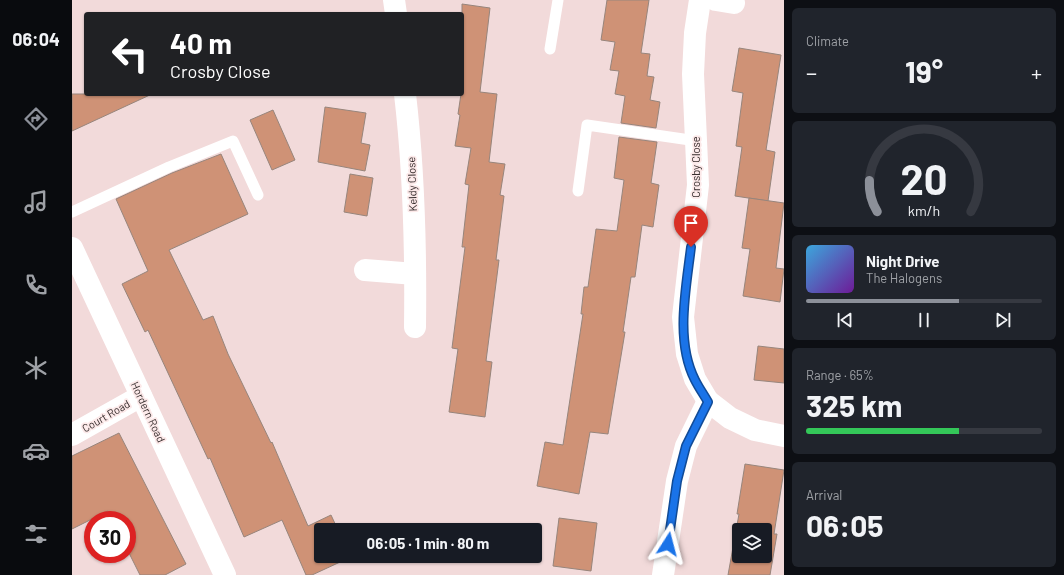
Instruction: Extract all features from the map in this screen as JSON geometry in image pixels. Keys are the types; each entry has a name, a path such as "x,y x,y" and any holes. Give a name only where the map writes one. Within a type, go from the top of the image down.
{"street":[{"path":"394,0 396,12"},
{"name":"Crosby Close","path":"700,0 695,33 693,74 698,185 683,317 687,354 695,379 708,402 730,418 755,430 784,436"},
{"name":"Keldy Close","path":"405,96 411,143 416,274 415,327"},
{"name":"Hordern Road","path":"72,248 224,575"},
{"path":"365,270 416,274"},
{"name":"Court Road","path":"72,435 141,396"},
{"path":"663,575 677,481 686,446 708,402"}],"lane":[{"path":"550,49 558,0"},
{"path":"578,191 587,125 697,141"},
{"path":"72,212 169,167 233,140 258,195"}],"building":[{"path":"607,0 649,0 641,53 650,54 647,76 654,77 650,100 660,102 656,128 621,123 625,96 615,94 619,71 610,70 615,42 601,40"},
{"path":"462,4 490,8 480,92 497,94 489,162 505,164 500,195 504,196 496,260 499,260 486,361 492,362 485,417 449,412 458,349 452,348 465,247 462,247 469,185 465,184 471,148 455,146 460,115 458,114 461,96 464,96 464,12 462,12"},
{"path":"739,48 781,55 766,150 775,152 768,201 735,196 742,147 736,146 743,93 732,91"},
{"path":"72,94 84,94 84,96 148,96 72,131"},
{"path":"325,107 366,113 361,143 370,145 365,171 318,162"},
{"path":"273,110 295,160 272,170 250,120"},
{"path":"619,137 657,142 651,183 659,185 653,227 642,225 635,277 631,277 623,332 625,332 608,434 590,432 579,494 537,486 545,442 563,445 583,314 581,314 584,287 588,287 596,229 617,231 624,180 614,178"},
{"path":"221,154 248,214 169,250 203,320 213,316 228,354 271,443 272,442 308,526 314,523 314,563 338,563 312,575 306,575 282,520 244,537 210,458 208,459 148,330 145,332 122,284 148,271 116,199 172,173"},
{"path":"350,174 373,178 367,216 344,212"},
{"path":"749,198 784,203 776,268 784,269 780,302 743,296 750,249 742,248"},
{"path":"758,346 784,349 784,383 754,380"},
{"path":"119,433 186,564 165,575 140,575 134,563 136,563 136,511 84,511 84,523 72,529 72,456"},
{"path":"745,464 784,470 774,534 777,534 770,575 728,575 732,553 732,563 772,563 772,523 737,523 739,514 737,514"},
{"path":"331,515 335,523 314,523"},
{"path":"559,518 597,523 591,571 553,566"}],"route":[{"path":"668,544 677,481 686,446 708,402 695,379 687,354 684,330 683,317 691,247"}]}
